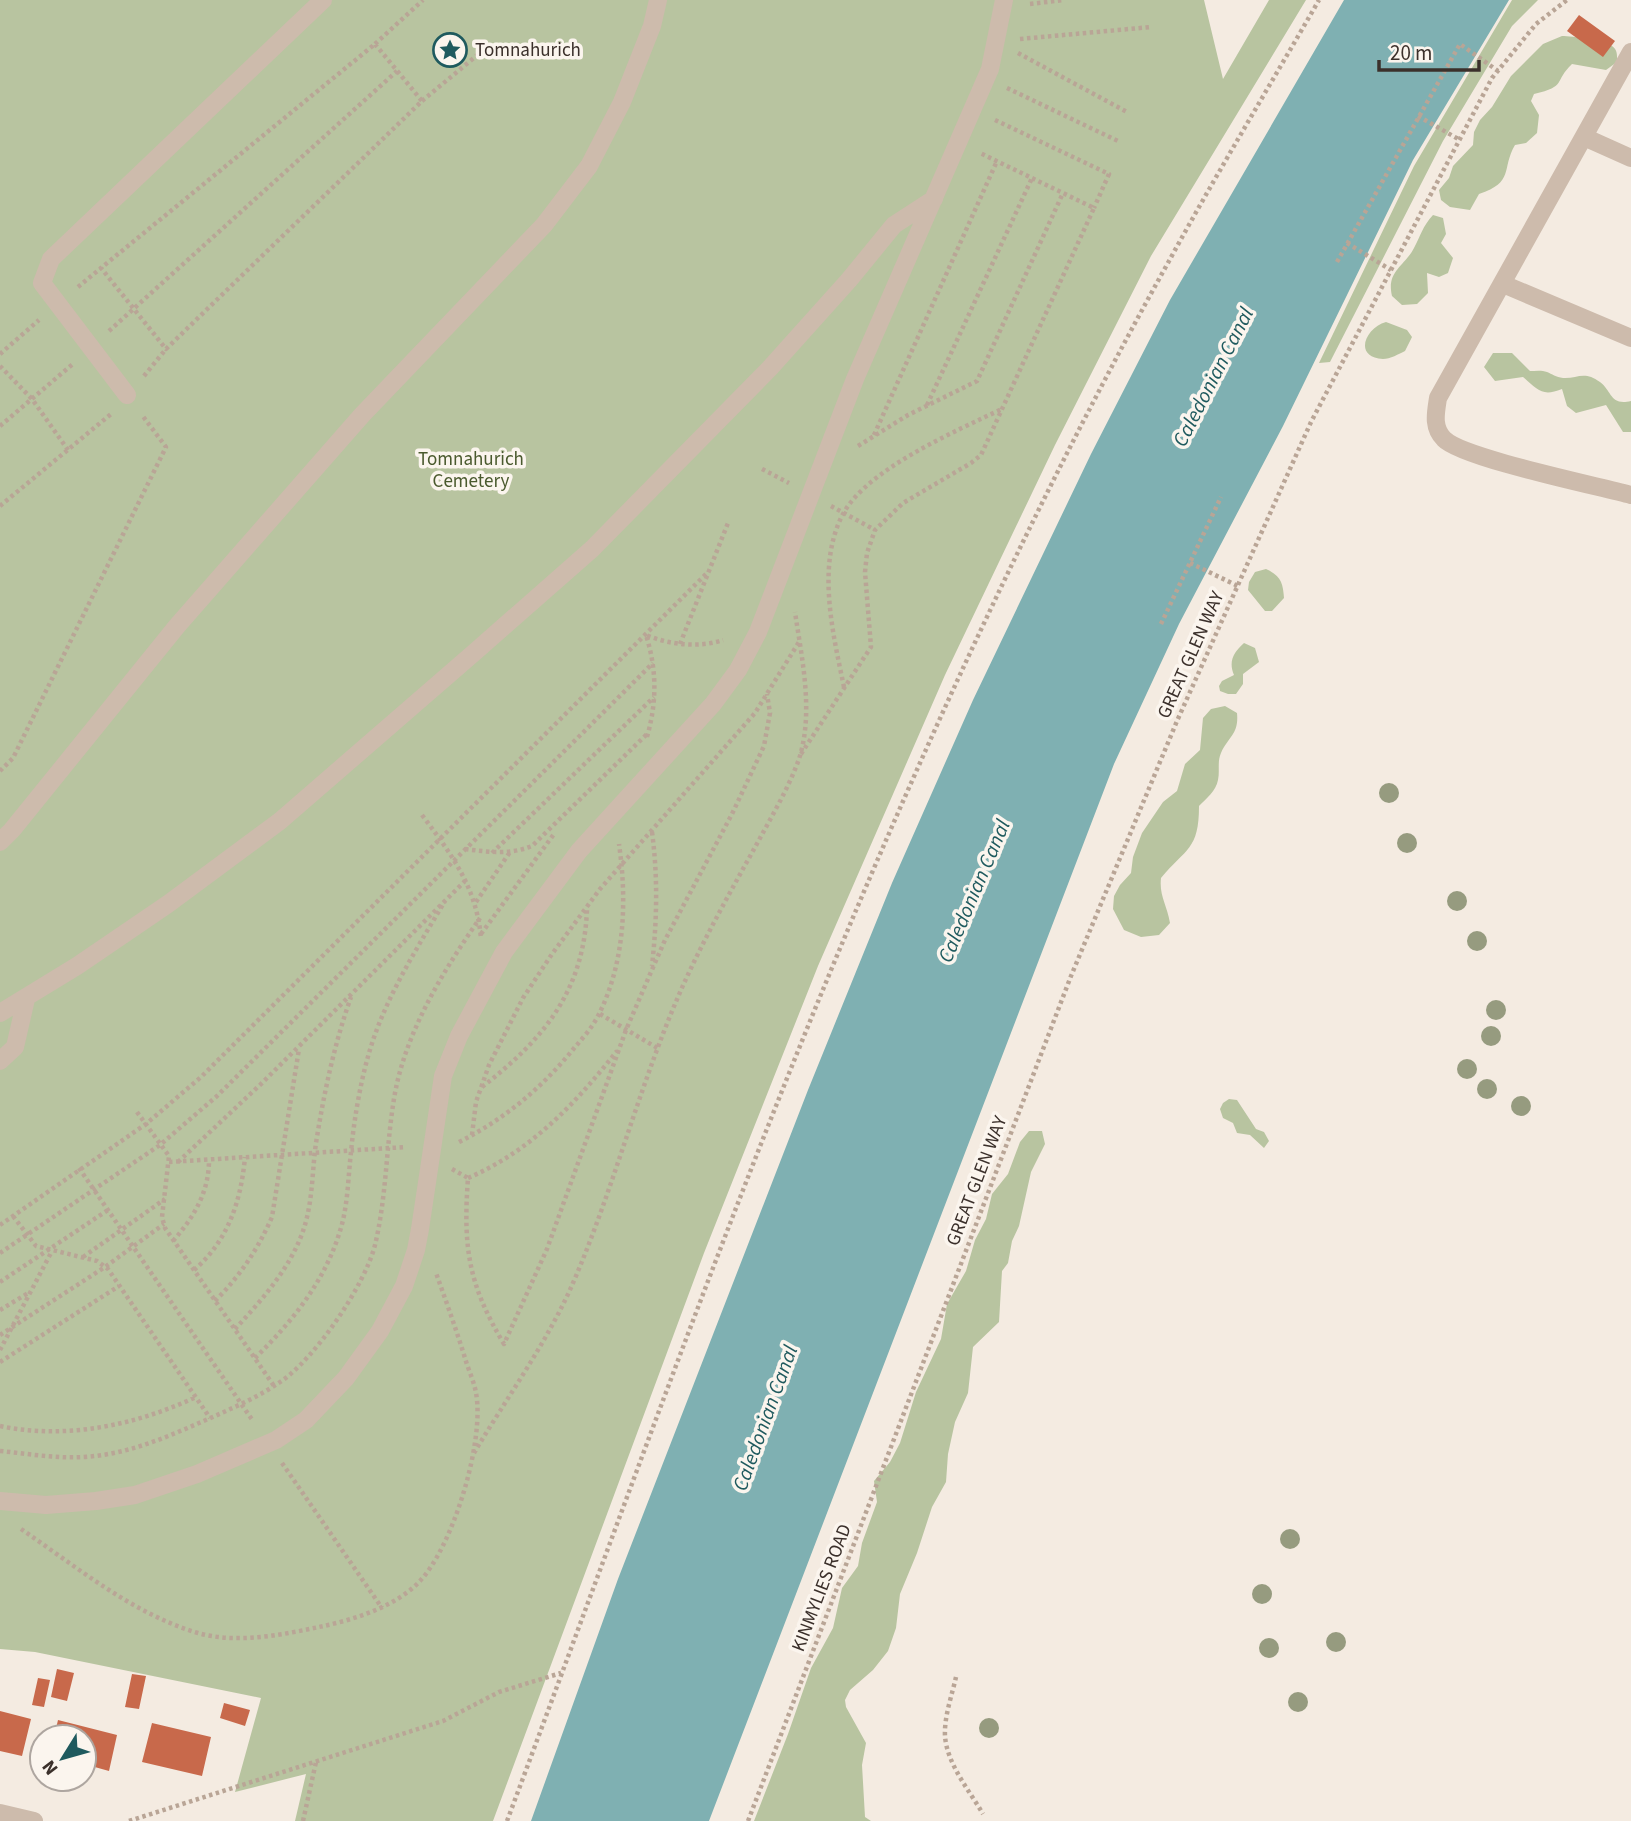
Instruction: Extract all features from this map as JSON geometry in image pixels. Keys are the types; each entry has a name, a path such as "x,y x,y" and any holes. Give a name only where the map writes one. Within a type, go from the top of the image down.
{"lane":[{"path":"127,395 42,283 51,259 323,0"},
{"path":"0,842 177,626 362,415 544,225 589,166 622,102 652,26 658,0"},
{"path":"0,1501 46,1505 135,1495 197,1474 269,1443 306,1420 346,1378 380,1331 404,1286 416,1250 443,1076 459,1037 504,951 539,903 579,851 713,704 737,670 762,623 855,379 986,78 1003,4"},
{"path":"1631,52 1438,398 1435,423 1444,439 1471,453 1631,495"},
{"path":"1584,137 1631,158"},
{"path":"0,1013 26,999 168,904 280,821 554,583 592,549 770,368 894,225 934,199"},
{"path":"1503,284 1631,338"},
{"path":"0,1061 15,1047 26,999"},
{"path":"0,1813 34,1821"}],"path":[{"path":"423,0 375,44 101,268 166,349 422,101 481,52"},
{"path":"1003,4 1063,0"},
{"path":"507,1821 640,1461 792,1067 898,814 980,633 1070,448 1169,261 1319,0"},
{"name":"GREAT GLEN WAY","path":"921,1365 1071,976 1177,721 1311,422 1498,71 1536,24 1567,0"},
{"path":"996,41 1151,27"},
{"path":"996,41 1127,113"},
{"path":"375,44 422,101"},
{"path":"1337,262 1460,44 1498,71"},
{"path":"122,320 397,71"},
{"path":"986,78 1120,142"},
{"path":"474,1453 572,1286 659,1049 699,951 784,793 799,758 871,647 865,572 867,553 875,530 903,503 971,464 981,455 1109,174 973,109"},
{"path":"1418,116 1460,140"},
{"path":"959,143 1094,208"},
{"path":"873,437 997,161"},
{"path":"927,405 1032,178"},
{"path":"818,477 873,437 927,405 977,381 1063,193"},
{"path":"1347,243 1391,270"},
{"path":"0,426 92,347"},
{"path":"0,354 6,349"},
{"path":"0,366 32,399 68,450"},
{"path":"0,771 13,758 166,447 127,395"},
{"path":"845,688 829,587 830,554 835,531 843,513 856,495 904,460 1002,409"},
{"path":"0,506 80,441"},
{"path":"1161,624 1221,497"},
{"path":"680,644 728,523"},
{"path":"1190,563 1238,586"},
{"path":"0,1224 146,1124 201,1077 709,571"},
{"path":"794,611 806,702 799,758"},
{"path":"646,635 680,644 713,643 741,634 762,623"},
{"path":"646,635 656,681 653,714 643,752 656,768"},
{"path":"472,1135 476,1102 501,1038 552,954 622,864 755,713 799,641"},
{"path":"0,1253 160,1145 217,1096 653,663"},
{"path":"468,1178 466,1230 469,1266 490,1321 504,1344 547,1250 626,1030 651,972 764,746 770,713 767,694"},
{"path":"492,853 655,697"},
{"path":"464,849 492,853 533,846 648,732"},
{"path":"169,1162 387,1149 431,1151 472,1135 500,1119 556,1070 600,1014 621,944 624,908 622,864 615,812"},
{"path":"422,815 453,860 475,902 480,918 486,985"},
{"path":"651,972 657,909 652,831"},
{"path":"481,935 554,834"},
{"path":"475,902 510,852"},
{"path":"178,1162 465,881"},
{"path":"255,1358 286,1328 307,1298 341,1231 351,1151 368,1055 378,1024 397,985 445,901"},
{"path":"481,1087 508,1067 534,1041 572,987 583,951 587,907"},
{"path":"0,1451 57,1457 95,1456 148,1444 242,1404 281,1382 309,1356 358,1285 374,1246 396,1090 404,1060 426,1007 461,945 480,918"},
{"path":"235,1329 265,1297 289,1260 304,1229 329,1069 352,994"},
{"path":"600,1014 659,1049"},
{"path":"215,1301 232,1284 262,1241 272,1217 299,1046"},
{"path":"468,1178 486,1171 563,1114 620,1047"},
{"path":"137,1112 169,1156 162,1217 164,1224 173,1241 274,1386"},
{"path":"431,1151 468,1178"},
{"path":"194,1270 211,1254 230,1223 241,1189 245,1157"},
{"path":"173,1241 198,1208 209,1172 209,1160"},
{"path":"79,1168 382,1608"},
{"path":"83,1257 165,1199"},
{"path":"0,1282 108,1210"},
{"path":"13,1216 36,1246 97,1261 105,1267 210,1418"},
{"path":"0,1335 105,1267 164,1224"},
{"path":"11,1522 142,1610 167,1623 202,1634 242,1638 291,1633 342,1622 382,1608 419,1582 441,1549 470,1474 477,1433 476,1394 420,1229"},
{"path":"0,1350 51,1250"},
{"path":"0,1362 119,1286"},
{"path":"0,1310 31,1292"},
{"name":"KINMYLIES ROAD","path":"748,1821 921,1365"},
{"path":"0,1426 40,1432 124,1424 171,1409 196,1397"},
{"path":"129,1821 443,1721 499,1692 562,1673"},
{"path":"956,1677 945,1733 947,1748 983,1814"},
{"path":"303,1821 316,1762"}],"green space":[{"name":"Tomnahurich Cemetery","path":"0,0 1204,0 1223,79 1269,0 1306,0 1151,256 1055,445 945,675 818,966 704,1253 493,1821 295,1821 306,1774 235,1792 261,1698 35,1652 0,1649"},
{"path":"1512,0 1538,0 1512,26 1443,141 1330,362 1319,363 1414,166"},
{"path":"1562,36 1608,44 1617,53 1617,62 1606,70 1572,64 1556,86 1534,94 1531,101 1539,115 1537,133 1526,143 1515,145 1503,180 1479,194 1470,210 1450,207 1441,200 1439,190 1449,178 1453,166 1473,145 1474,132 1480,120 1492,107 1511,76 1543,44"},
{"path":"1433,215 1443,218 1446,234 1441,243 1453,258 1448,273 1439,277 1427,273 1428,293 1417,304 1402,305 1392,296 1392,280"},
{"path":"1386,322 1407,330 1412,337 1405,351 1383,359 1368,353 1365,342 1372,330"},
{"path":"1493,353 1512,353 1530,371 1545,371 1563,378 1594,378 1615,400 1631,401 1631,432 1623,432 1606,405 1576,413 1567,406 1562,389 1541,391 1523,377 1495,381 1484,367"},
{"path":"1266,569 1278,577 1284,593 1284,598 1272,611 1265,611 1248,590 1255,572"},
{"path":"1244,643 1255,648 1259,662 1243,674 1243,684 1236,694 1220,691 1222,681 1234,675 1233,657"},
{"path":"1225,706 1237,713 1237,720 1235,730 1220,756 1217,784 1199,806 1194,840 1161,878 1162,895 1170,923 1159,935 1141,937 1124,930 1113,909 1114,896 1131,873 1133,857 1142,833 1163,802 1177,791 1185,764 1200,750 1203,718 1211,709"},
{"path":"1229,1099 1237,1100 1256,1129 1264,1132 1269,1141 1264,1148 1250,1135 1237,1133 1233,1123 1223,1118 1220,1109"},
{"path":"1029,1131 1042,1131 1045,1144 1031,1172 1019,1226 1012,1241 1008,1263 1002,1271 999,1322 973,1347 968,1393 955,1422 948,1454 946,1482 932,1507 900,1594 896,1628 888,1651 873,1670 850,1690 845,1700 846,1707 866,1743 862,1765 865,1817 871,1821 754,1821 811,1668 833,1628 842,1588 858,1566 862,1543 877,1502 874,1481 890,1462 900,1443 916,1392 941,1339 947,1304 966,1271 975,1240 986,1219 992,1194 1008,1174 1020,1142"}],"water":[{"name":"Caledonian Canal","path":"1344,0 1509,0 1413,160 1283,426 1179,624 1114,764 709,1821 531,1821 618,1579 808,1090 892,883 973,700 1091,454 1170,300"}],"building":[{"path":"1579,15 1615,41 1603,57 1567,31"},
{"path":"57,1669 74,1673 67,1701 51,1697"},
{"path":"132,1674 146,1676 139,1709 125,1707"},
{"path":"38,1678 50,1680 44,1707 32,1705"},
{"path":"224,1703 250,1710 245,1726 220,1718"},
{"path":"0,1711 31,1719 22,1756 0,1751"},
{"path":"152,1723 211,1737 202,1776 142,1762"},
{"path":"98,1730 117,1735 109,1771 98,1768"}],"place":[{"name":"Tomnahurich","path":"450,50"}]}
